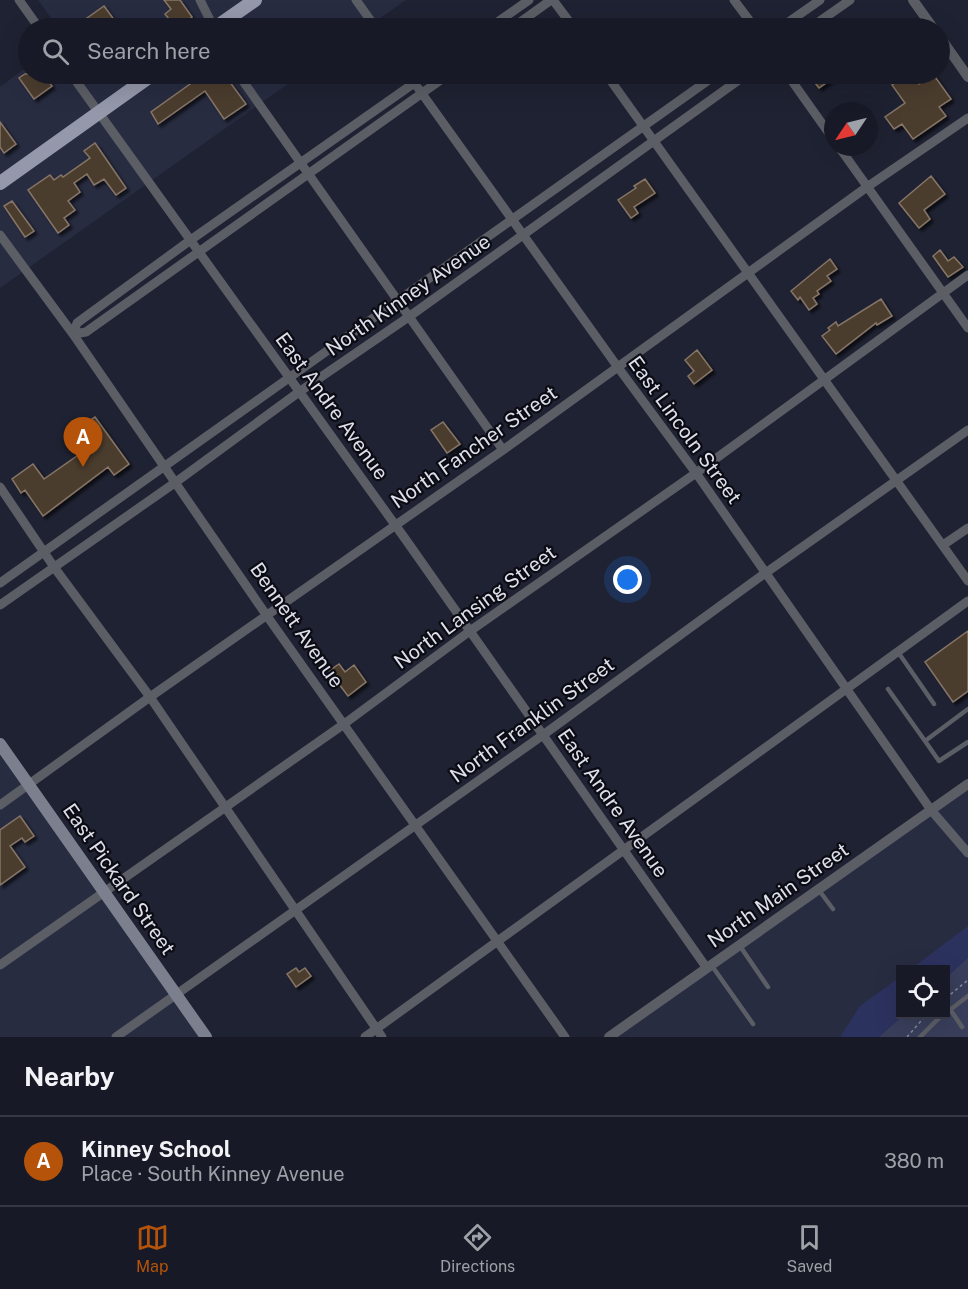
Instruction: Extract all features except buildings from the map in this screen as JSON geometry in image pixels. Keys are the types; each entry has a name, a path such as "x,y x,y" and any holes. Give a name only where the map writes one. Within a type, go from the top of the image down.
{"main road":[{"path":"229,18 255,0"},
{"path":"0,183 139,84"},
{"name":"East Pickard Street","path":"0,744 206,1037"}],"street":[{"path":"19,0 32,18"},
{"path":"200,0 210,18"},
{"path":"356,0 369,18"},
{"path":"503,18 529,0"},
{"path":"526,18 552,0 566,18"},
{"path":"734,0 747,18"},
{"path":"794,18 820,0"},
{"path":"824,18 850,0"},
{"path":"913,0 926,18"},
{"path":"950,52 968,77"},
{"name":"East Andre Avenue","path":"78,84 192,239 623,850 708,965"},
{"path":"245,84 503,450"},
{"path":"413,84 77,323 73,334 86,332 436,84"},
{"name":"East Lincoln Street","path":"415,84 696,473 764,574 931,810 968,853"},
{"path":"613,84 968,581"},
{"path":"0,583 703,84"},
{"name":"North Kinney Avenue","path":"0,606 733,84"},
{"path":"794,84 824,126"},
{"name":"North Fancher Street","path":"0,805 503,450 867,187 968,118"},
{"path":"845,156 968,328"},
{"name":"Bennett Avenue","path":"0,235 73,334 267,616 565,1037"},
{"name":"North Lansing Street","path":"0,964 345,724 470,631 696,473 968,275"},
{"name":"North Franklin Street","path":"116,1037 543,735 764,574 968,430"},
{"path":"0,488 54,567 150,697 379,1033"},
{"path":"943,545 968,528"},
{"path":"365,1037 379,1033 496,940 968,601"},
{"name":"North Main Street","path":"609,1037 708,965 968,784"}],"lane":[{"path":"898,652 934,704"},
{"path":"888,689 939,761 968,743"},
{"path":"925,741 968,709"},
{"path":"818,889 833,909"},
{"path":"739,944 768,987"},
{"path":"708,965 753,1024"},
{"path":"950,1009 968,996"},
{"path":"950,1016 962,1027"},
{"path":"920,1037 939,1019"}],"path":[{"path":"950,994 968,980"},
{"path":"907,1037 923,1019"}],"shaded area":[{"path":"38,0 406,0 380,18 51,18"},
{"path":"18,74 18,84 288,84 0,288 0,87"},
{"path":"0,745 206,1037 0,1037"},
{"path":"968,784 968,932 931,965 896,965 896,997 860,1037 609,1037"},
{"path":"968,926 968,958 950,974 950,965 916,965"},
{"path":"968,937 968,1037 860,1037 896,1016 896,1019 950,1019 949,965"},
{"path":"896,980 896,1019 899,1019 879,1037 840,1037 860,1006"}],"place":[{"name":"Kinney School","path":"83,467"}]}
